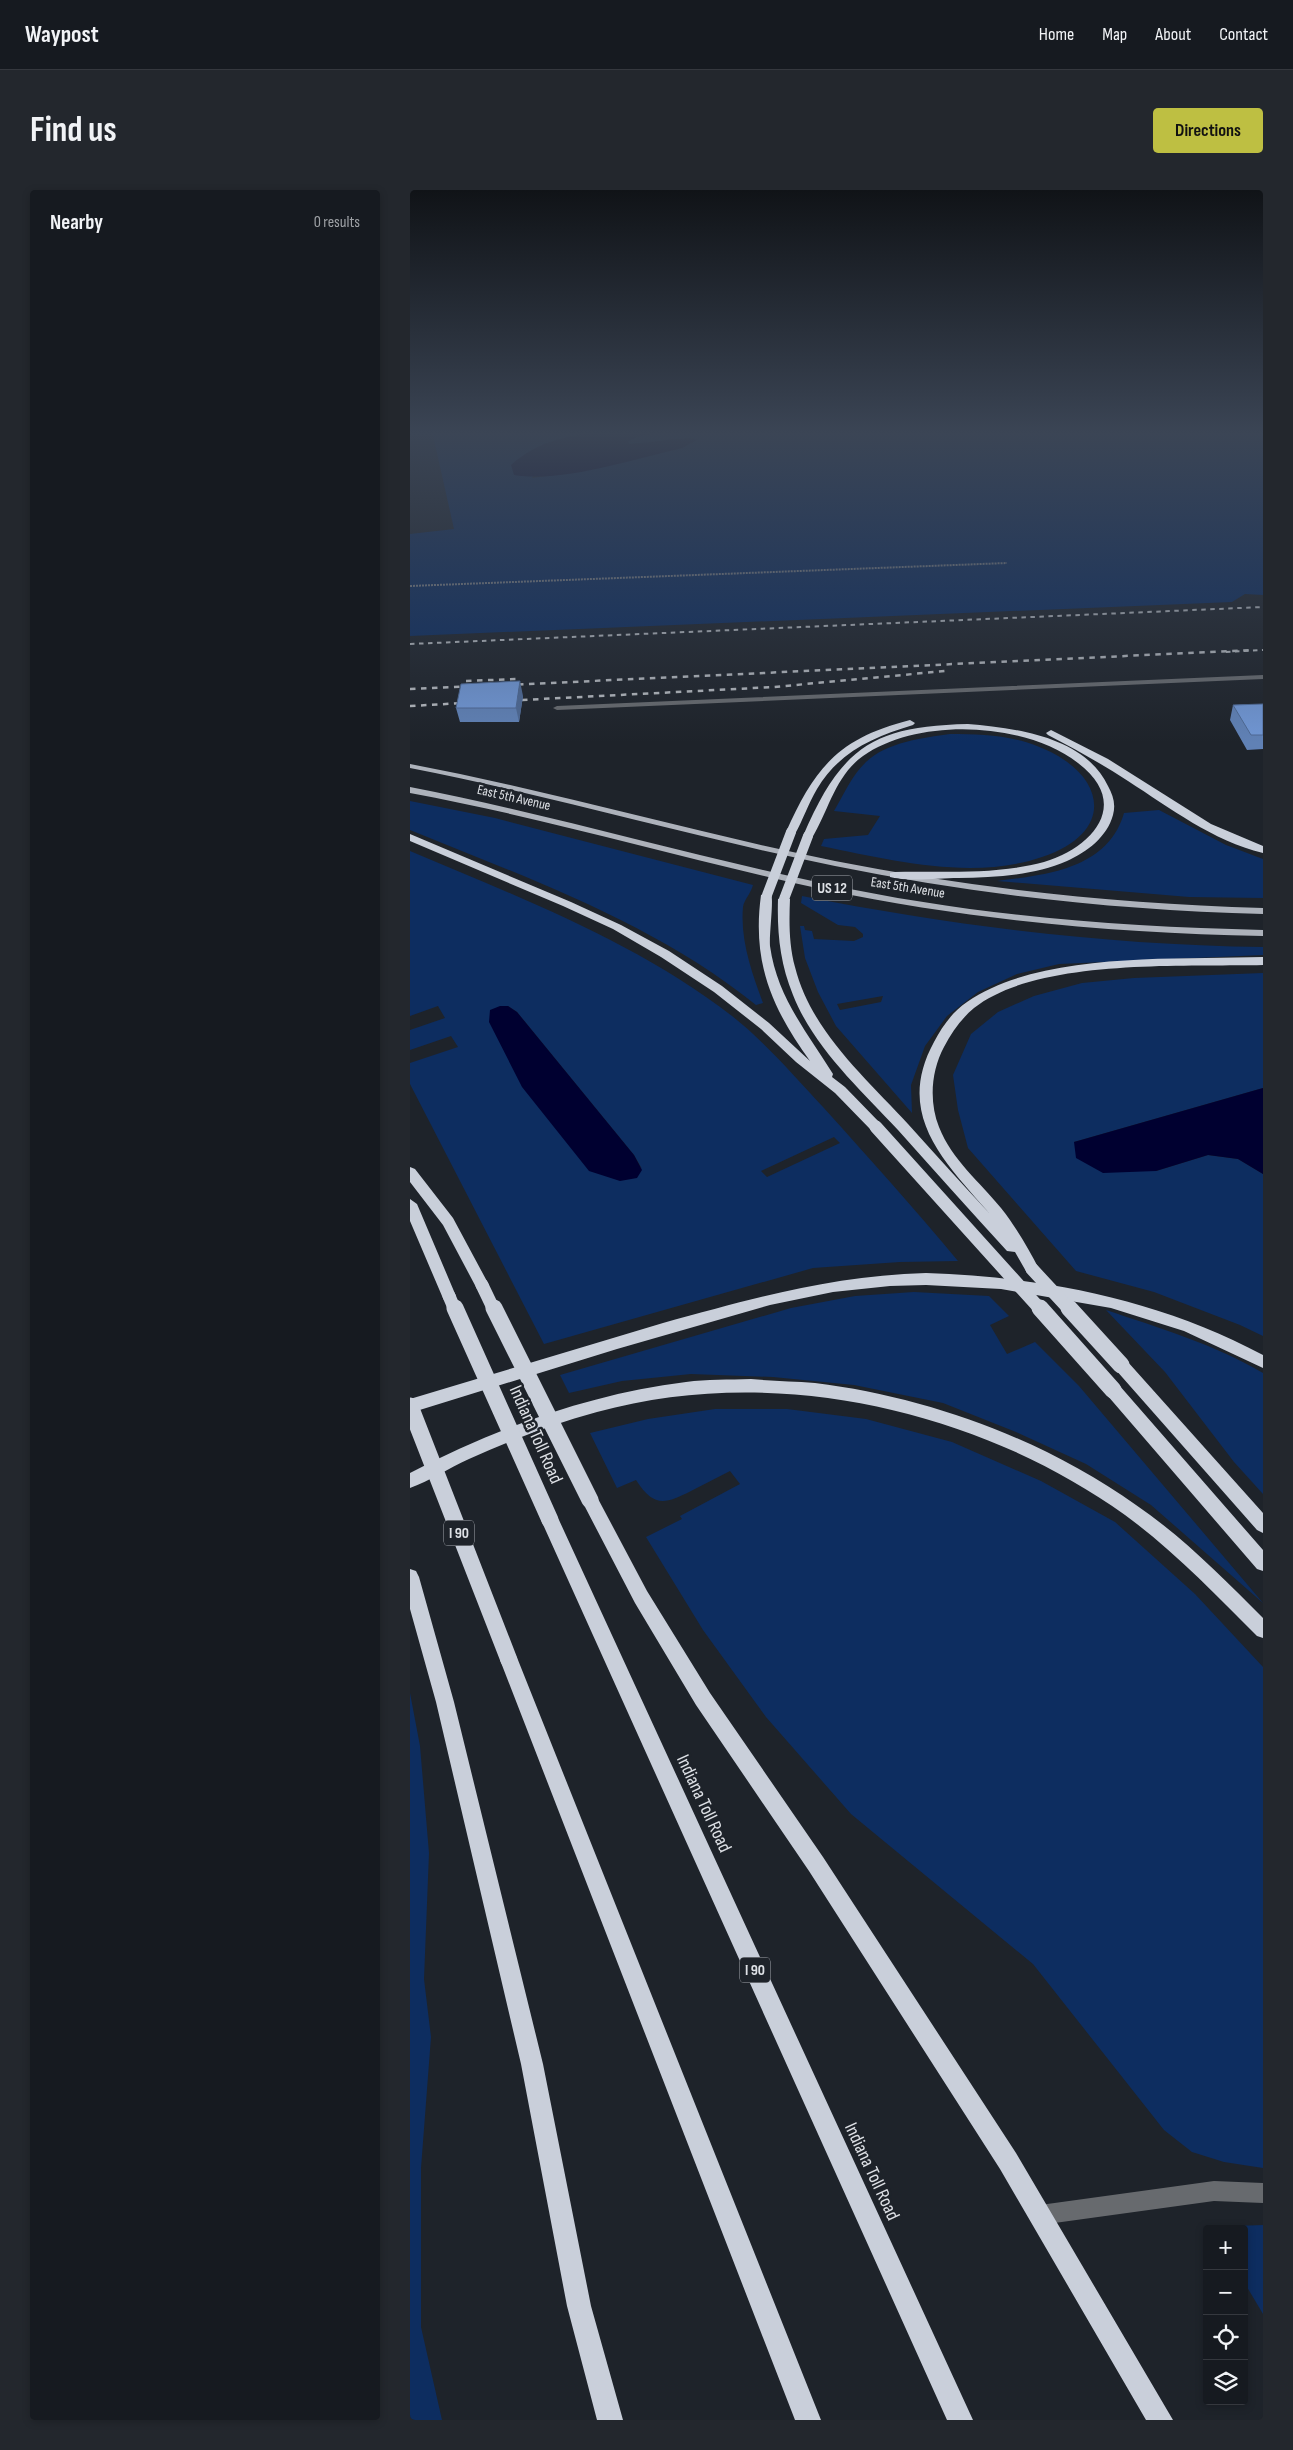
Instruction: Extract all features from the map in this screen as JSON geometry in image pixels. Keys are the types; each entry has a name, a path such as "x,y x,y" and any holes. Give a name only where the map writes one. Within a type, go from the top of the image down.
{"highway":[{"path":"840,1090 804,1043 778,1000 768,968 763,938 764,910 774,872 791,832 818,779 832,760 844,749 862,738 894,727 920,721 963,718 1024,724 1065,739 1093,754 1166,803 1205,826 1263,850"},
{"path":"894,875 1016,871 1049,864 1076,852 1095,840 1107,822 1110,804 1105,787 1093,771 1078,758 1040,740 994,729 968,727 919,731 877,744 860,754 848,765 826,796 791,876 784,899 784,947 798,995 813,1024 842,1064 1121,1365 1263,1525"},
{"path":"410,837 567,904 617,927 665,954 718,989 840,1090 876,1127 1113,1390 1263,1564"},
{"path":"1032,1269 1005,1223 948,1158 932,1128 925,1100 927,1072 937,1046 949,1024 980,998 1016,982 1050,972 1098,966 1263,961"},
{"path":"410,1172 448,1222 641,1597 703,1699 816,1864 1003,2152 1160,2420"},
{"name":"Indiana Toll Road","path":"410,1204 449,1296 550,1520 960,2420"},
{"path":"410,1406 638,1336 770,1299 855,1283 919,1279 989,1283 1093,1298 1147,1311 1235,1347 1263,1362"},
{"path":"410,1481 440,1465 498,1440 567,1414 627,1398 694,1389 764,1386 838,1393 909,1407 980,1429 1053,1463 1111,1496 1188,1555 1263,1630"},
{"name":"I 90","path":"410,1406 808,2420"},
{"path":"410,1577 445,1702 532,2064 579,2306 610,2420"}],"main road":[{"name":"East 5th Avenue","path":"410,766 613,809 894,875 1048,898 1216,910 1263,911"},
{"name":"East 5th Avenue","path":"410,790 518,811 743,868 892,899 1048,921 1129,928 1263,933"}],"lane":[{"path":"557,708 1263,677"},
{"path":"1040,2215 1214,2191 1263,2193"}],"path":[{"path":"410,586 1007,563"}],"shaded area":[{"path":"410,535 1263,535 1263,595 1245,594 1232,602 410,636"},
{"path":"950,734 1016,739 1060,757 1077,770 1089,785 1094,801 1092,817 1084,832 1067,846 1042,857 1015,864 988,867 932,866 821,846 824,839 868,835 880,816 834,811 852,779 866,762 895,745 917,739"},
{"path":"410,801 495,818 753,885 743,907 743,932 751,968 763,1003 756,1005 717,976 676,950 590,905 410,830"},
{"path":"1159,810 1226,845 1263,859 1263,898 1189,897 997,881 1035,876 1073,866 1090,858 1104,846 1116,832 1124,813"},
{"path":"410,851 577,923 657,966 732,1016 802,1084 958,1261 900,1262 813,1268 544,1344 410,1084 410,1063 458,1047 451,1036 410,1050 410,1030 445,1018 438,1006 410,1016","holes":["500,1006 508,1006 517,1012 634,1155 642,1169","834,1137 840,1143 767,1177 761,1171"]},
{"path":"802,896 974,925 1089,938 1263,947 1263,955 1059,964 1017,974 978,992 947,1016 925,1046 911,1085 912,1113 836,1026 818,992 805,958 800,926 804,926 805,930 812,931 814,939 854,941 863,937 863,934 855,927 838,925 801,903","holes":["883,996 881,1002 840,1010 837,1004"]},
{"path":"1263,973 1263,1088 1074,1142 1156,1171 1208,1155 1238,1159 1263,1174 1263,1336 1240,1325 1154,1292 1076,1271 968,1148 958,1110 953,1075 971,1034 998,1012 1034,996 1082,983 1134,978"},
{"path":"500,1006 508,1006 517,1012 634,1155 642,1170 637,1178 620,1181 589,1171 522,1087 489,1022 490,1010"},
{"path":"1263,1088 1263,1174 1238,1159 1208,1155 1156,1171 1103,1173 1076,1158 1074,1142"},
{"path":"914,1292 989,1296 1009,1316 990,1325 1007,1354 1035,1342 1079,1386 1263,1603 1151,1505 1086,1464 1016,1432 943,1403 854,1385 773,1377 691,1374 622,1381 569,1393 560,1375 791,1308 855,1296"},
{"path":"1106,1310 1206,1345 1263,1373 1263,1494 1234,1462 1165,1372"},
{"path":"715,1409 787,1409 866,1419 952,1442 1041,1481 1115,1522 1195,1594 1263,1667 1263,2168 1224,2162 1192,2152 1164,2130 1033,1964 851,1814 766,1717 703,1630 646,1537 682,1519 680,1516 740,1484 730,1471 667,1501 654,1499 642,1489 636,1480 617,1488 590,1433 648,1419"},
{"path":"410,1693 420,1746 429,1853 424,1979 431,2037 421,2168 421,2327 442,2420 410,2420"},
{"path":"1263,2225 1263,2314 1248,2289 1248,2226"}],"building":[{"path":"520,681 516,708 456,708 461,684"},
{"path":"1263,704 1263,735 1251,735 1233,705"}],"railway":[{"path":"410,644 1263,607"},
{"path":"507,685 1253,650"},
{"path":"1226,652 1263,650"},
{"path":"522,700 774,687 945,671"},
{"path":"466,681 516,679"},
{"path":"410,689 475,686"},
{"path":"410,706 463,703"}]}
